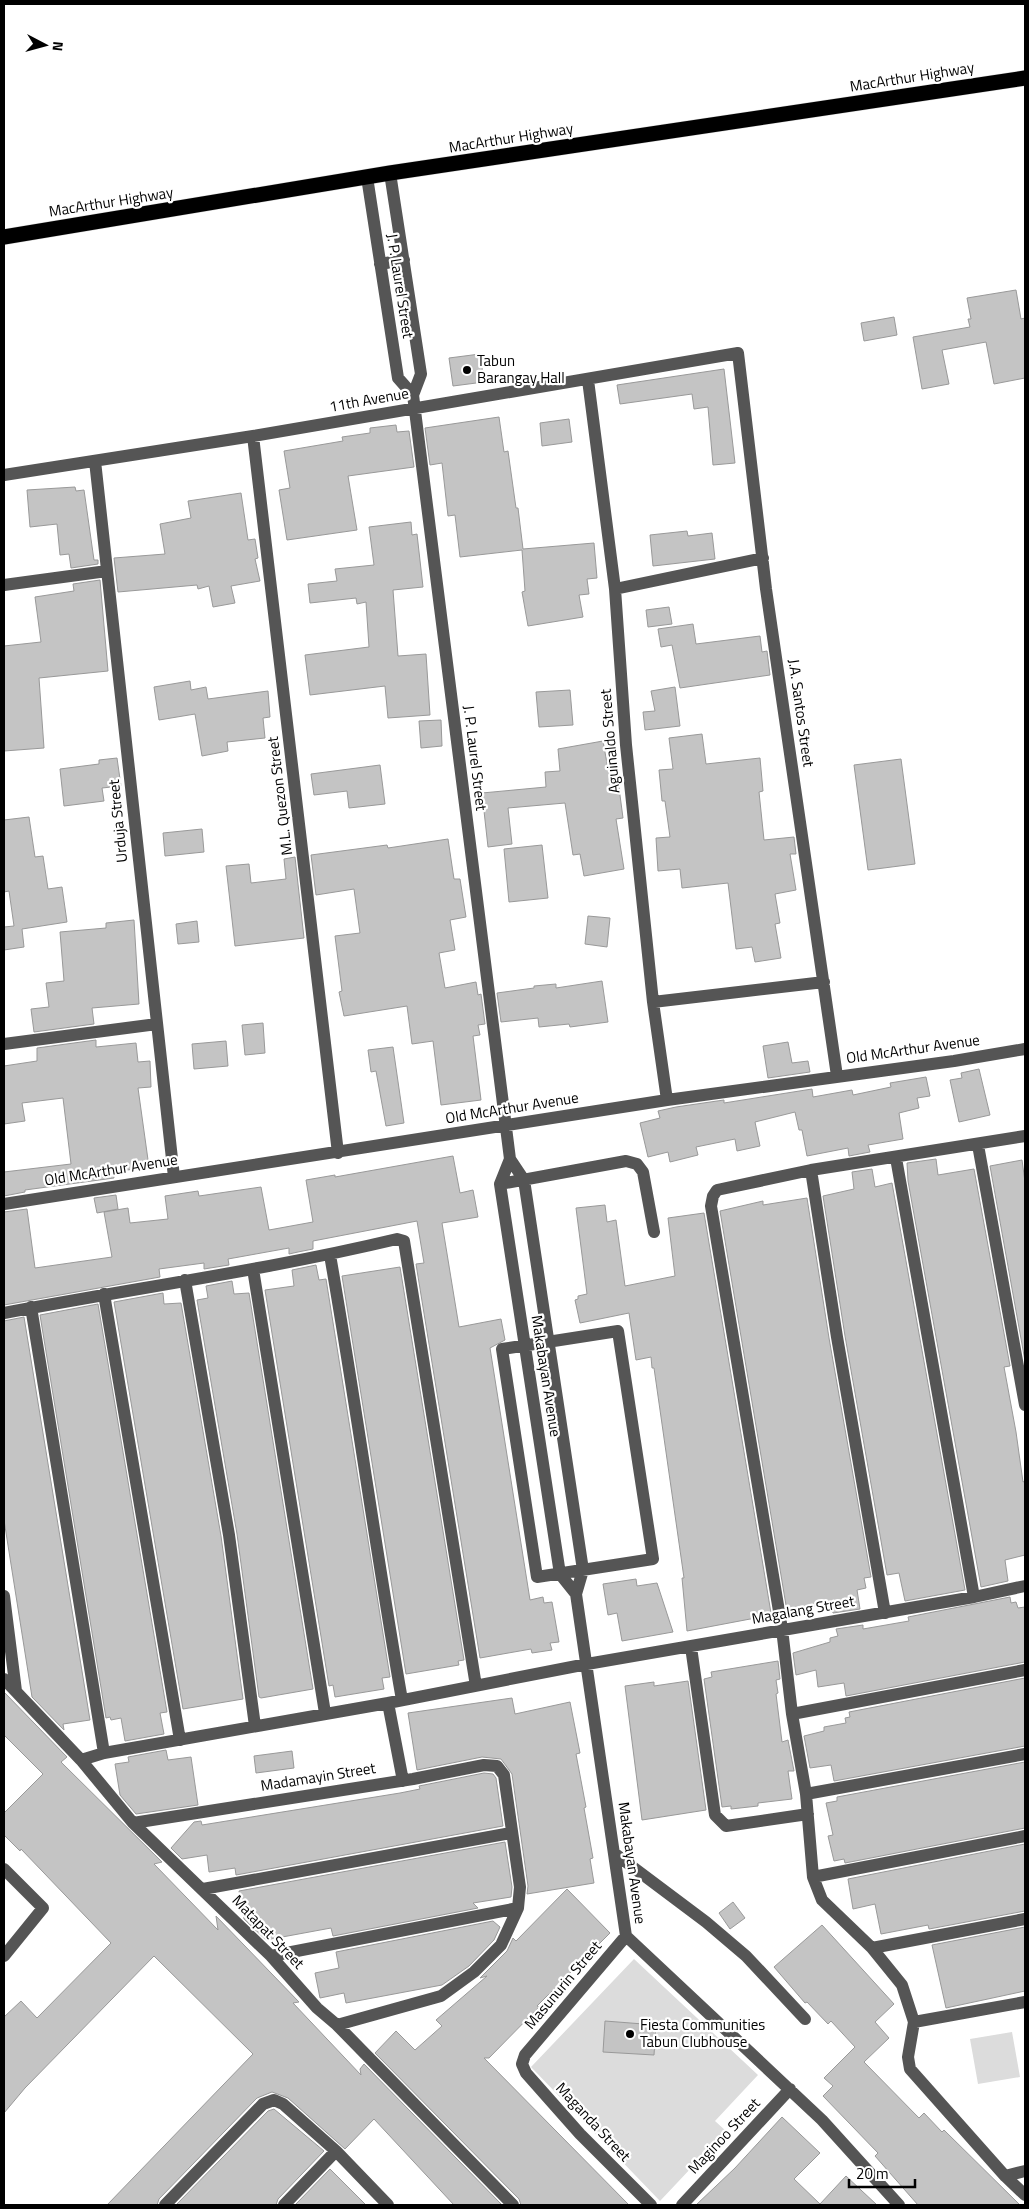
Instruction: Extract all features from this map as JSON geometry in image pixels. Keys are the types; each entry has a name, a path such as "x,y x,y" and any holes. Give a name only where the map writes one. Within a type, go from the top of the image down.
{"highway":[{"name":"MacArthur Highway","path":"4,237 390,173 1025,78"}],"street":[{"name":"J. P. Laurel Street","path":"390,173 421,374 413,396 414,409 505,1125"},
{"name":"J. P. Laurel Street","path":"367,177 398,378 413,396"},
{"path":"380,264 404,260"},
{"path":"391,337 414,333"},
{"name":"11th Avenue","path":"4,475 253,436 738,353"},
{"name":"J.A. Santos Street","path":"738,353 763,558 837,1076"},
{"name":"Aguinaldo Street","path":"588,380 615,589 626,745 654,1002 667,1100"},
{"name":"M.L. Quezon Street","path":"253,436 338,1153"},
{"name":"Urduja Street","path":"96,461 174,1176"},
{"path":"615,589 763,558"},
{"path":"4,585 107,571"},
{"path":"654,1002 824,982"},
{"path":"4,1044 157,1024"},
{"name":"Old McArthur Avenue","path":"4,1204 667,1100 1025,1049"},
{"name":"Makabayan Avenue","path":"505,1125 510,1159 524,1180 549,1342 583,1570 576,1594 626,1936 822,2120 899,2205"},
{"path":"1025,1136 978,1145 811,1170 717,1190 712,1196 711,1206 782,1629 792,1714 806,1794 813,1877 822,1900 872,1948 902,1985 914,2022 908,2057 910,2069 1005,2176 1025,2195"},
{"path":"978,1145 1025,1405"},
{"path":"896,1158 974,1597"},
{"path":"500,1184 510,1159"},
{"path":"500,1184 626,1161 637,1164 643,1172 654,1232"},
{"path":"811,1170 837,1337 885,1612"},
{"name":"Makabayan Avenue","path":"500,1184 560,1574 576,1594"},
{"path":"4,1313 330,1255 396,1239 404,1242 407,1249 476,1686"},
{"path":"330,1255 344,1335 370,1515 402,1700"},
{"path":"253,1269 325,1713"},
{"path":"185,1280 229,1535 255,1726"},
{"path":"104,1294 180,1740"},
{"path":"31,1308 104,1753"},
{"path":"618,1331 653,1559 537,1577 502,1349 549,1342 618,1331"},
{"name":"Magalang Street","path":"81,1760 104,1753 388,1703 587,1664 782,1629 974,1597 1025,1586"},
{"path":"4,1596 16,1691"},
{"path":"691,1646 715,1815 719,1821 726,1826 808,1814"},
{"path":"792,1714 1025,1670"},
{"name":"Matapat Street","path":"4,1679 81,1760 133,1822 271,1956 317,2008 513,2205"},
{"path":"388,1703 403,1781"},
{"path":"806,1794 1025,1754"},
{"name":"Madamayin Street","path":"133,1822 403,1781 484,1765 497,1766 504,1775 511,1833"},
{"path":"203,1889 511,1833 520,1887 518,1908 501,1945 474,1972 441,1996 336,2025"},
{"path":"813,1877 1025,1836"},
{"path":"614,1853 706,1922 733,1945 805,2019"},
{"path":"4,1869 43,1908 4,1956"},
{"path":"271,1956 518,1908"},
{"path":"872,1948 1025,1919"},
{"name":"Masunurin Street","path":"525,2055 626,1936"},
{"path":"914,2022 1025,2002"},
{"name":"Maganda Street","path":"525,2055 522,2064 526,2073 580,2134 651,2205"},
{"name":"Maginoo Street","path":"682,2205 790,2089"},
{"path":"165,2205 262,2104 274,2100 283,2104 336,2151 388,2205"},
{"path":"284,2205 336,2151"},
{"path":"1005,2176 1025,2171"}],"shaded area":[{"path":"634,1959 758,2075 715,2121 726,2131 660,2201 531,2067"},
{"path":"1012,2032 1020,2077 978,2084 970,2039"}],"building":[{"path":"1016,290 1021,319 1025,318 1025,378 994,384 986,342 942,350 949,384 922,389 913,337 970,327 968,319 971,319 967,298"},
{"path":"894,317 897,335 864,341 861,323"},
{"name":"Tabun Barangay Hall","path":"480,354 484,382 453,386 449,358"},
{"path":"724,369 735,463 713,465 708,407 694,409 692,394 620,404 617,385"},
{"path":"499,417 504,452 508,451 523,549 594,543 597,578 587,579 589,594 579,595 583,617 528,626 522,592 525,591 522,550 460,557 455,515 448,516 442,463 430,465 425,428"},
{"path":"569,419 572,442 542,446 540,423"},
{"path":"396,425 397,432 409,431 414,467 348,476 357,530 287,540 279,490 290,488 284,451 343,441 342,437 370,433 370,428"},
{"path":"75,487 76,491 84,490 94,560 98,560 98,564 71,568 69,554 60,555 57,524 30,527 27,490"},
{"path":"241,493 248,540 255,539 258,558 255,559 260,581 231,586 235,603 213,607 209,586 198,589 197,585 118,592 114,558 165,554 160,524 191,518 188,501"},
{"path":"411,522 412,535 417,534 423,587 393,590 398,656 426,654 430,715 388,718 385,686 310,695 305,655 369,647 366,602 357,604 356,598 310,603 308,584 337,581 335,569 374,565 369,527"},
{"path":"687,531 688,536 712,533 715,559 653,566 650,535"},
{"path":"100,580 108,671 39,678 44,748 4,751 4,646 41,642 35,597 74,591 73,584"},
{"path":"669,607 672,624 648,627 646,610"},
{"path":"693,624 696,644 760,636 762,652 767,651 770,675 680,688 672,645 661,647 658,629"},
{"path":"190,681 191,690 206,687 208,699 268,691 270,717 263,718 265,738 227,742 228,751 202,756 195,714 159,720 154,687"},
{"path":"675,687 680,726 645,730 643,712 655,711 651,691"},
{"path":"570,690 573,725 539,727 536,692"},
{"path":"441,720 442,746 421,748 419,721"},
{"path":"702,734 706,764 760,758 763,791 759,792 764,840 794,837 796,854 790,854 796,890 775,894 780,923 775,924 781,958 755,962 752,947 736,949 728,883 682,888 680,869 658,871 656,838 670,837 665,801 662,801 659,770 673,769 669,738"},
{"path":"603,741 610,780 618,780 623,818 616,819 624,869 584,876 580,854 573,855 565,803 508,808 512,844 488,847 482,793 546,787 545,772 560,771 558,749"},
{"path":"117,758 121,786 102,788 104,801 64,806 60,769 99,764 99,760"},
{"path":"901,759 915,864 868,870 854,765"},
{"path":"380,765 385,804 349,808 347,791 314,795 311,774"},
{"path":"29,817 35,857 43,856 48,889 62,887 67,922 22,929 24,947 4,950 4,927 14,926 9,891 4,892 4,820"},
{"path":"202,829 204,852 165,856 163,833"},
{"path":"448,839 454,879 460,879 466,917 450,920 455,950 439,953 445,988 476,982 478,995 481,994 485,1024 478,1025 480,1035 473,1036 481,1100 441,1105 433,1041 412,1044 407,1006 344,1016 339,992 342,991 335,936 360,933 354,889 316,895 311,855 387,845 388,848"},
{"path":"542,845 548,898 509,902 504,849"},
{"path":"295,857 304,938 235,946 226,866 249,864 251,883 286,879 284,859"},
{"path":"588,916 610,918 607,947 585,944"},
{"path":"134,920 139,1004 92,1008 94,1024 34,1032 31,1009 49,1007 46,983 64,981 60,932 106,928 106,923"},
{"path":"197,921 199,942 178,944 176,924"},
{"path":"602,981 608,1022 570,1027 569,1024 539,1027 538,1018 501,1022 497,993 534,988 534,986 556,984 556,988"},
{"path":"263,1023 265,1053 245,1055 242,1025"},
{"path":"96,1040 96,1047 136,1043 138,1062 150,1061 151,1087 138,1088 149,1167 113,1172 114,1178 25,1190 25,1192 4,1196 4,1172 71,1164 63,1098 22,1103 25,1121 4,1124 4,1066 37,1061 37,1048"},
{"path":"226,1041 228,1066 194,1069 192,1044"},
{"path":"788,1042 792,1063 808,1061 810,1072 768,1078 763,1046"},
{"path":"393,1047 404,1123 386,1126 376,1071 371,1072 368,1050"},
{"path":"979,1069 990,1115 959,1122 950,1080 962,1078 961,1073"},
{"path":"926,1077 930,1096 917,1098 919,1108 899,1113 903,1139 868,1145 870,1152 849,1156 848,1148 807,1156 802,1130 799,1130 795,1112 755,1122 760,1146 737,1151 735,1139 696,1147 698,1155 670,1162 668,1152 648,1157 640,1123 660,1118 658,1111 676,1107 724,1100 724,1103 812,1089 813,1097 852,1090 853,1095 891,1087 890,1083"},
{"path":"453,1156 460,1193 473,1190 478,1217 442,1223 459,1327 501,1319 505,1340 490,1348 530,1600 543,1597 544,1603 552,1602 559,1642 550,1643 552,1650 532,1653 531,1649 480,1658 416,1264 424,1263 417,1221 313,1241 313,1249 289,1254 289,1248 228,1259 229,1265 204,1269 204,1263 159,1269 160,1277 4,1305 4,1212 27,1209 35,1268 112,1257 104,1212 128,1208 130,1223 168,1219 165,1196 198,1191 199,1196 261,1187 269,1230 313,1222 306,1180 335,1175 335,1177"},
{"path":"936,1159 938,1175 974,1169 1010,1366 1004,1367 1023,1482 1025,1481 1025,1555 1005,1560 1008,1581 981,1587 908,1181 907,1163"},
{"path":"1022,1160 1025,1182 1025,1361 990,1166"},
{"path":"872,1169 875,1187 892,1183 965,1590 905,1601 899,1573 887,1575 845,1336 823,1196 854,1189 852,1172"},
{"path":"116,1195 118,1209 97,1213 94,1198"},
{"path":"807,1198 829,1338 871,1577 864,1578 866,1588 857,1590 860,1609 833,1613 831,1603 787,1611 720,1211 763,1201 763,1205"},
{"path":"605,1205 607,1222 616,1220 625,1286 675,1276 668,1218 704,1213 771,1613 765,1614 766,1616 687,1631 682,1578 684,1578 651,1357 636,1360 629,1313 580,1323 575,1300 578,1299 578,1296 587,1294 576,1208"},
{"path":"316,1265 319,1280 326,1279 390,1677 382,1678 384,1689 335,1697 333,1685 329,1686 265,1290 294,1286 292,1270"},
{"path":"400,1267 464,1660 458,1661 459,1665 406,1674 342,1276"},
{"path":"232,1281 234,1294 249,1293 313,1689 261,1698 259,1697 237,1534 197,1300 208,1298 206,1286"},
{"path":"163,1293 164,1304 181,1303 221,1536 243,1699 183,1709 114,1302"},
{"path":"98,1304 167,1712 160,1713 164,1734 125,1741 121,1718 111,1720 110,1717 106,1718 40,1315"},
{"path":"24,1317 90,1720 63,1724 64,1730 32,1697 4,1520 4,1321"},
{"path":"636,1579 637,1586 657,1583 673,1632 622,1641 617,1613 608,1615 603,1584"},
{"path":"1010,1597 1011,1603 1016,1602 1018,1608 1025,1607 1025,1662 846,1696 844,1683 818,1687 816,1670 796,1675 793,1653 830,1642 830,1638 838,1636 836,1629 863,1625 863,1629 909,1621 908,1617"},
{"path":"778,1661 780,1679 776,1680 778,1693 776,1694 782,1742 788,1740 794,1771 788,1771 792,1799 758,1803 758,1806 731,1809 731,1806 722,1807 704,1679 712,1677 711,1672"},
{"path":"1025,1678 1025,1746 834,1781 831,1765 810,1768 804,1736 824,1731 824,1727 846,1723 845,1718 850,1717 849,1712"},
{"path":"688,1681 706,1810 642,1820 625,1686 654,1682 654,1686"},
{"path":"4,1692 67,1757 61,1762 162,1862 154,1864 218,1930 216,1916 299,2002 293,2003 361,2075 360,2069 364,2064 502,2205 454,2205 374,2119 345,2149 288,2098 272,2092 257,2098 159,2199 157,2205 107,2205 253,2054 154,1956 25,2088 4,2113 4,2017 21,2001 37,2018 111,1943 21,1849 20,1851 4,1835 4,1813 43,1774 4,1735"},
{"path":"512,1698 515,1714 570,1702 580,1753 576,1754 586,1807 584,1808 593,1858 590,1859 594,1883 527,1894 528,1886 512,1774 501,1759 482,1757 417,1770 408,1713"},
{"path":"166,1750 168,1760 191,1757 198,1805 136,1814 120,1795 115,1764 129,1762 128,1757"},
{"path":"292,1751 294,1768 256,1773 254,1756"},
{"path":"1025,1762 1025,1828 845,1863 844,1859 834,1861 828,1836 833,1835 826,1803 837,1801 837,1797"},
{"path":"484,1773 493,1774 496,1778 503,1826 236,1875 235,1868 209,1872 207,1855 182,1859 171,1848 194,1822 201,1821 202,1825 400,1793 420,1789 419,1786"},
{"path":"505,1842 512,1887 511,1897 473,1903 478,1908 333,1936 331,1928 266,1940 244,1919 239,1891"},
{"path":"1025,1844 1025,1911 929,1929 928,1925 881,1934 875,1904 853,1909 848,1879"},
{"path":"567,1889 610,1933 537,2006 539,2007 489,2058 484,2058 629,2205 521,2205 519,2199 375,2053 396,2031 415,2050 442,2026 436,2020 487,1976 480,1978 507,1951 513,1938 516,1941"},
{"path":"733,1902 745,1918 730,1929 719,1913"},
{"path":"493,1921 500,1927 494,1940 469,1966 442,1985 346,2003 344,1993 320,1998 315,1973 339,1968 336,1952"},
{"path":"822,1925 894,2004 875,2022 889,2038 864,2062 919,2118 924,2113 942,2132 944,2130 1020,2205 918,2205 875,2156 878,2153 823,2096 833,2086 824,2078 855,2047 831,2021 828,2024 807,2002 805,2003 774,1967"},
{"path":"1025,1927 1025,1991 946,2008 932,1945"},
{"name":"Fiesta Communities Tabun Clubhouse","path":"605,2021 656,2025 654,2055 603,2052"},
{"path":"274,2109 324,2151 278,2199 276,2205 176,2205 268,2111"},
{"path":"782,2117 820,2153 794,2179 820,2204 846,2176 877,2205 696,2205 735,2168"},
{"path":"330,2169 366,2205 295,2205"}],"place":[{"name":"Tabun Barangay Hall","path":"467,370"},
{"name":"Fiesta Communities Tabun Clubhouse","path":"630,2034"}]}
